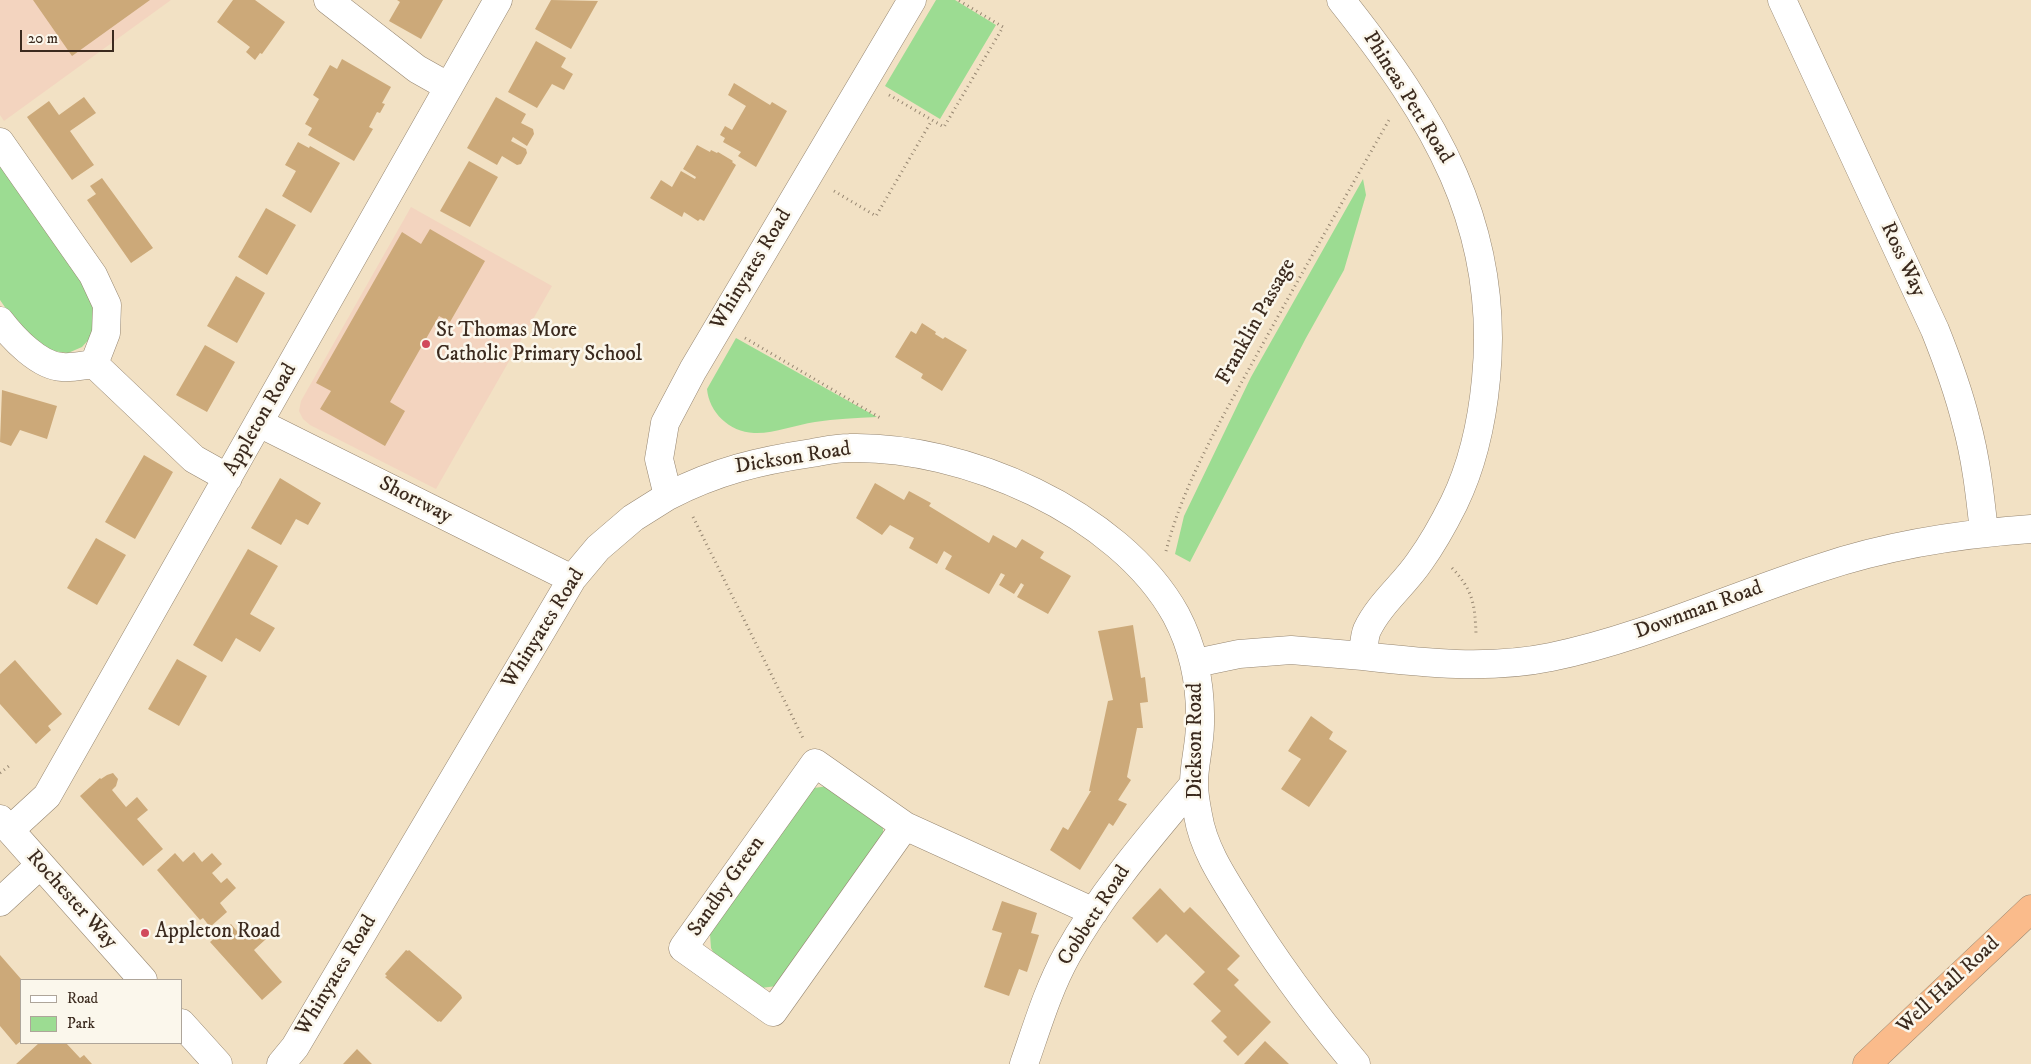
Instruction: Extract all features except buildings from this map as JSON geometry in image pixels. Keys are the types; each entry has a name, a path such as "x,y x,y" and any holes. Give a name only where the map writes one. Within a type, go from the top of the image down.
{"highway":[{"name":"Well Hall Road","path":"1867,1064 2031,909"}],"street":[{"path":"328,0 417,69 450,87"},
{"name":"Appleton Road","path":"5,825 47,796 498,0"},
{"name":"Whinyates Road","path":"281,1064 295,1047 572,579 598,548 633,518 674,493 659,459 664,423 720,324 912,0"},
{"name":"Phineas Pett Road","path":"1341,0 1407,90 1445,153 1464,198 1480,249 1488,302 1489,353 1484,403 1476,442 1463,486 1445,521 1420,562 1382,605 1366,632 1362,656"},
{"name":"Ross Way","path":"1782,0 1935,330 1955,381 1978,478 1984,532"},
{"path":"0,142 93,275 107,305 106,333 94,364"},
{"path":"0,321 10,335 33,356 61,368 94,364"},
{"path":"94,364 194,459 228,478"},
{"name":"Shortway","path":"259,423 572,579"},
{"name":"Dickson Road","path":"674,493 725,470 773,458 848,448 890,450 919,453 990,473 1057,504 1102,532 1151,577 1176,616 1196,663 1200,724 1194,784 1198,819 1209,852 1266,948 1314,1014 1356,1064"},
{"name":"Downman Road","path":"1362,656 1438,664 1498,664 1549,658 1614,642 1821,567 1867,554 1932,540 1984,532 2031,529"},
{"path":"1196,663 1239,654 1291,650 1362,656"},
{"path":"815,763 905,826 1094,912"},
{"name":"Sandby Green","path":"815,763 683,948 773,1012 905,826"},
{"name":"Cobbett Road","path":"1024,1064 1044,1006 1067,956 1094,912 1126,866 1194,784"},
{"name":"Rochester Way","path":"5,825 142,979"},
{"path":"0,902 40,865"},
{"path":"182,1024 218,1064"}],"path":[{"path":"865,81 944,127 1003,27 958,0"},
{"name":"Franklin Passage","path":"1151,577 1166,552 1174,519 1210,439 1306,264 1407,90"},
{"path":"808,176 876,216 932,120"},
{"path":"720,324 884,420 890,450"},
{"path":"674,493 815,763"},
{"path":"1428,549 1451,567 1467,585 1471,594 1475,611 1476,664"},
{"path":"0,773 9,766"}],"shaded area":[{"path":"0,0 171,0 4,121 0,115"},
{"name":"St Thomas More Catholic Primary School","path":"411,207 552,286 436,489 310,425 303,419 299,411 301,401"}],"green space":[{"path":"936,0 955,0 996,25 940,119 885,86"},
{"path":"0,162 80,275 94,306 96,322 92,336 82,347 68,353 52,351 35,343 20,329 0,300"},
{"path":"1363,179 1366,195 1344,270 1306,338 1190,562 1175,554 1184,516 1251,377"},
{"path":"736,338 877,417 815,422 761,433 745,432 736,429 716,413 707,389"},
{"path":"828,786 883,826 883,838 777,986 761,988 718,961 711,948 710,934 715,919 814,788"}],"place":[{"name":"St Thomas More Catholic Primary School","path":"426,344"},
{"name":"Appleton Road","path":"145,933"}]}
